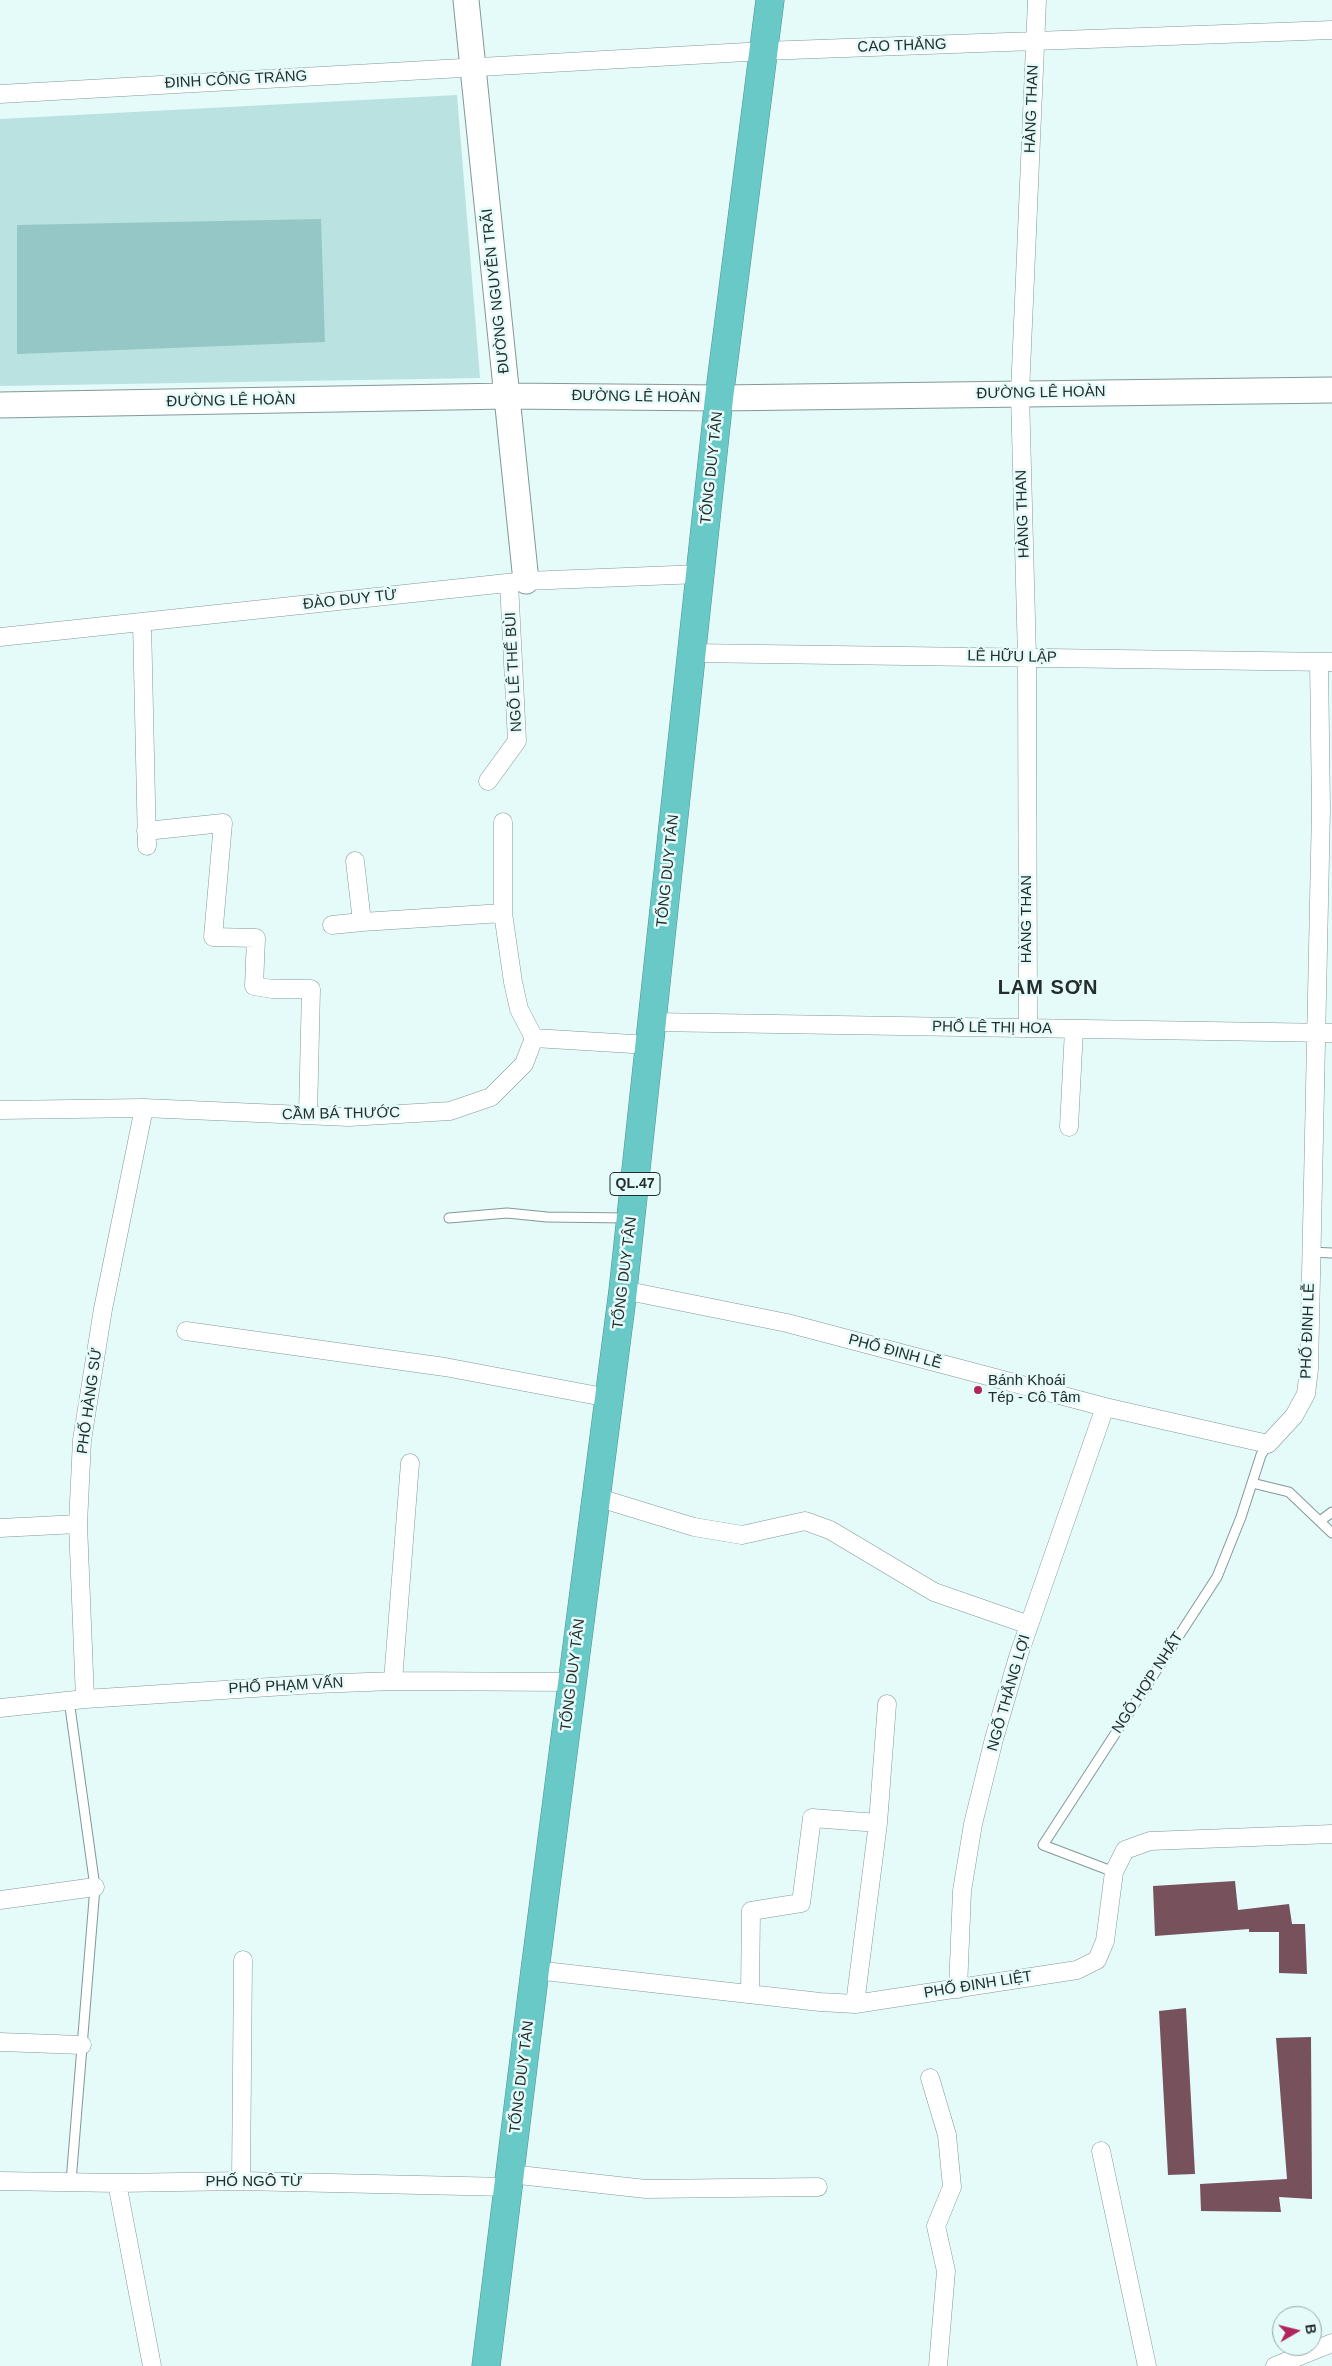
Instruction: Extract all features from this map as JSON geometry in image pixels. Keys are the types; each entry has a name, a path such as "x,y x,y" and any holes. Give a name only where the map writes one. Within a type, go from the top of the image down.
{"highway":[{"name":"TỐNG DUY TÂN","path":"486,2366 623,1290 719,398 770,0"}],"street":[{"name":"ĐƯỜNG NGUYỄN TRÃI","path":"466,0 507,396 518,582"},
{"name":"HÀNG THAN","path":"1028,1028 1027,658 1020,393 1037,0"},
{"name":"CAO THẮNG","path":"472,66 764,51 1332,30"},
{"name":"ĐINH CÔNG TRÁNG","path":"0,94 472,66"},
{"name":"ĐƯỜNG LÊ HOÀN","path":"0,405 507,396 719,398 1332,390"},
{"name":"ĐÀO DUY TỪ","path":"0,637 518,582 700,574"},
{"name":"NGÕ LÊ THẾ BÙI","path":"488,781 518,741 518,582"},
{"path":"142,622 146,838 223,823 213,937 256,938 254,986 272,989 311,989 308,1115"},
{"name":"LÊ HỮU LẬP","path":"692,652 1326,662"},
{"name":"PHỐ ĐINH LỄ","path":"623,1290 787,1323 1105,1407 1268,1444 1294,1416 1306,1394 1308,1369 1311,1252 1323,1033 1326,662"},
{"path":"503,822 503,913 519,1009 534,1038 651,1033"},
{"path":"355,861 362,922"},
{"path":"332,925 503,913"},
{"name":"PHỐ LÊ THỊ HOA","path":"651,1033 1028,1028 1323,1033"},
{"path":"1069,1127 1074,1029"},
{"name":"CẦM BÁ THƯỚC","path":"0,1110 144,1108 349,1117 450,1111 491,1097 524,1064 534,1038"},
{"name":"PHỐ HÀNG SỨ","path":"77,1700 78,1524 82,1440 102,1309 144,1108"},
{"path":"186,1332 445,1367 609,1398"},
{"name":"NGÕ THẮNG LỢI","path":"958,1989 962,1890 973,1824 994,1738 1029,1625 1105,1407"},
{"path":"393,1681 410,1463"},
{"path":"596,1497 694,1527 742,1534 805,1521 830,1530 934,1592 1029,1625"},
{"path":"0,1528 78,1524"},
{"name":"PHỐ PHẠM VẤN","path":"0,1708 77,1700 316,1684 393,1681 572,1682"},
{"path":"855,2004 878,1823 887,1704"},
{"path":"750,1992 750,1911 800,1903 812,1818 878,1823"},
{"name":"PHỐ ĐINH LIỆT","path":"535,1970 750,1992 820,2002 855,2004 1077,1970 1097,1960 1105,1941 1114,1872 1125,1850 1150,1841 1332,1834"},
{"path":"0,1900 95,1887"},
{"path":"240,2181 243,1960"},
{"path":"0,2042 82,2045"},
{"path":"930,2078 948,2135 952,2187 936,2226 946,2271 938,2366"},
{"path":"1101,2151 1147,2366"},
{"name":"PHỐ NGÔ TỪ","path":"0,2181 509,2180 646,2189 818,2187"},
{"path":"117,2182 152,2366"},
{"path":"1275,2366 1332,2343"}],"lane":[{"path":"449,1218 507,1213 547,1217 631,1218"},
{"path":"1311,1252 1332,1253"},
{"name":"NGÕ HỢP NHẤT","path":"1114,1872 1043,1845 1216,1577 1242,1517 1261,1455 1268,1444"},
{"path":"1252,1483 1289,1492 1332,1532"},
{"path":"1320,1521 1332,1512"},
{"path":"71,2182 95,1887 77,1700"}],"shaded area":[{"path":"457,95 480,378 0,386 0,119"},
{"path":"321,219 325,342 17,354 17,225"}],"building":[{"path":"1235,1881 1238,1910 1289,1904 1292,1924 1305,1924 1307,1974 1279,1973 1279,1932 1249,1932 1249,1929 1155,1936 1153,1886"},
{"path":"1186,2008 1195,2174 1168,2175 1159,2011"},
{"path":"1311,2037 1312,2199 1279,2197 1281,2212 1201,2211 1200,2184 1287,2179 1276,2038"}],"place":[{"name":"Bánh Khoái Tép - Cô Tâm","path":"978,1390"}],"district":[{"name":"LAM SƠN","path":"1048,988"}]}
